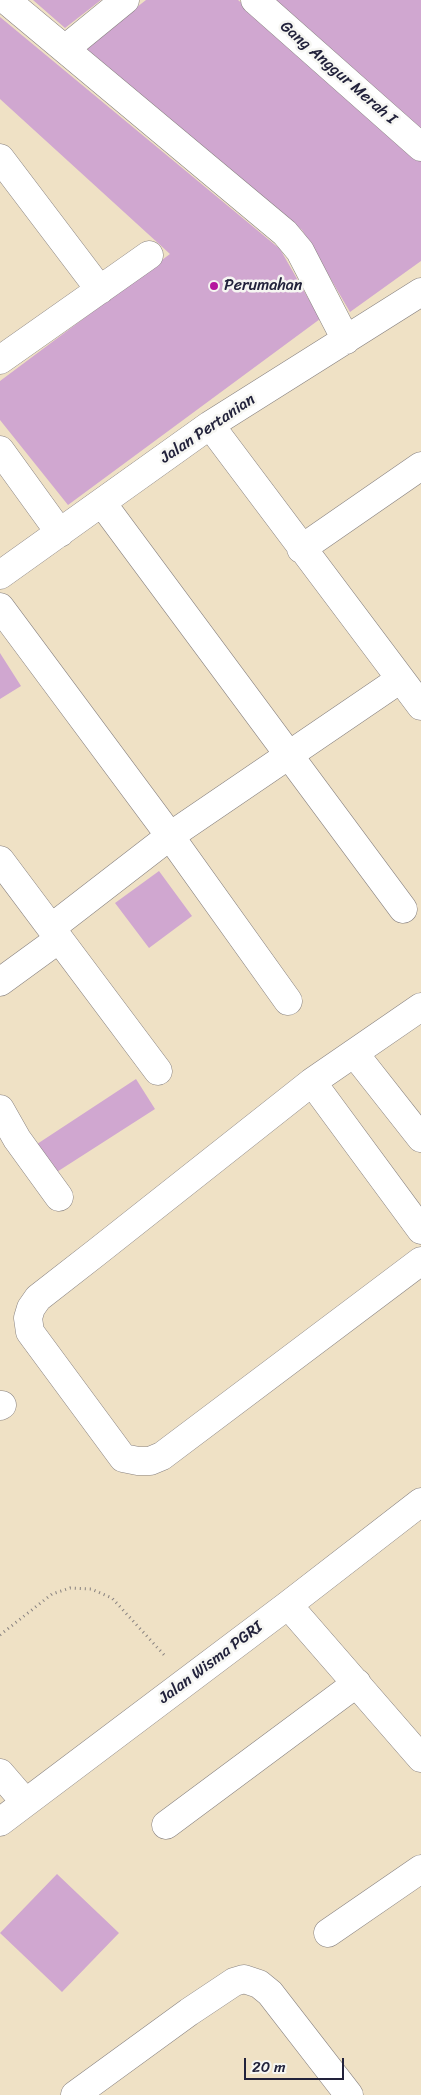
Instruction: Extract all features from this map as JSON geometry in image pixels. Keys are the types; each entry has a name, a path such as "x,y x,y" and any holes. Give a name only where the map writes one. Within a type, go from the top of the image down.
{"street":[{"path":"6,0 285,233 300,251 346,340"},
{"path":"65,50 125,0"},
{"name":"Gang Anggur Merah I","path":"255,0 421,146"},
{"path":"0,158 100,290"},
{"path":"0,360 149,255"},
{"name":"Jalan Pertanian","path":"0,575 210,425 346,340 416,303"},
{"path":"0,982 170,836 289,756 412,692 301,548 210,425"},
{"path":"0,450 60,533"},
{"path":"301,548 421,466"},
{"path":"102,503 403,910"},
{"path":"0,607 170,836 288,1001"},
{"path":"0,860 158,1071"},
{"path":"421,1007 312,1082 38,1298 31,1308 28,1318 30,1332 123,1458 150,1461 162,1456 421,1262"},
{"path":"354,1053 421,1138"},
{"path":"312,1082 421,1230"},
{"path":"0,1109 17,1139 59,1197"},
{"name":"Jalan Wisma PGRI","path":"0,1822 288,1605 421,1502"},
{"path":"288,1605 421,1758"},
{"path":"166,1825 357,1683"},
{"path":"0,1774 26,1802"},
{"path":"328,1933 421,1869"},
{"path":"75,2095 204,2002 234,1982 244,1979 259,1984 270,1993 349,2095"}],"path":[{"path":"0,1635 52,1594 70,1588 91,1589 112,1598 188,1680"}],"building":[{"path":"33,0 101,0 65,28"},
{"name":"Perumahan","path":"146,0 238,0 421,157 421,261 350,312 302,230 81,51"},
{"path":"273,0 421,0 421,130"},
{"name":"Perumahan","path":"0,17 280,249 320,319 68,505 0,420 0,381 170,254 0,99"},
{"path":"0,653 21,686 0,699"},
{"path":"159,871 192,916 149,948 115,903"},
{"path":"136,1079 155,1109 49,1177 31,1148"},
{"path":"57,1874 119,1933 62,1992 0,1933"}],"place":[{"name":"Perumahan","path":"214,286"}]}
